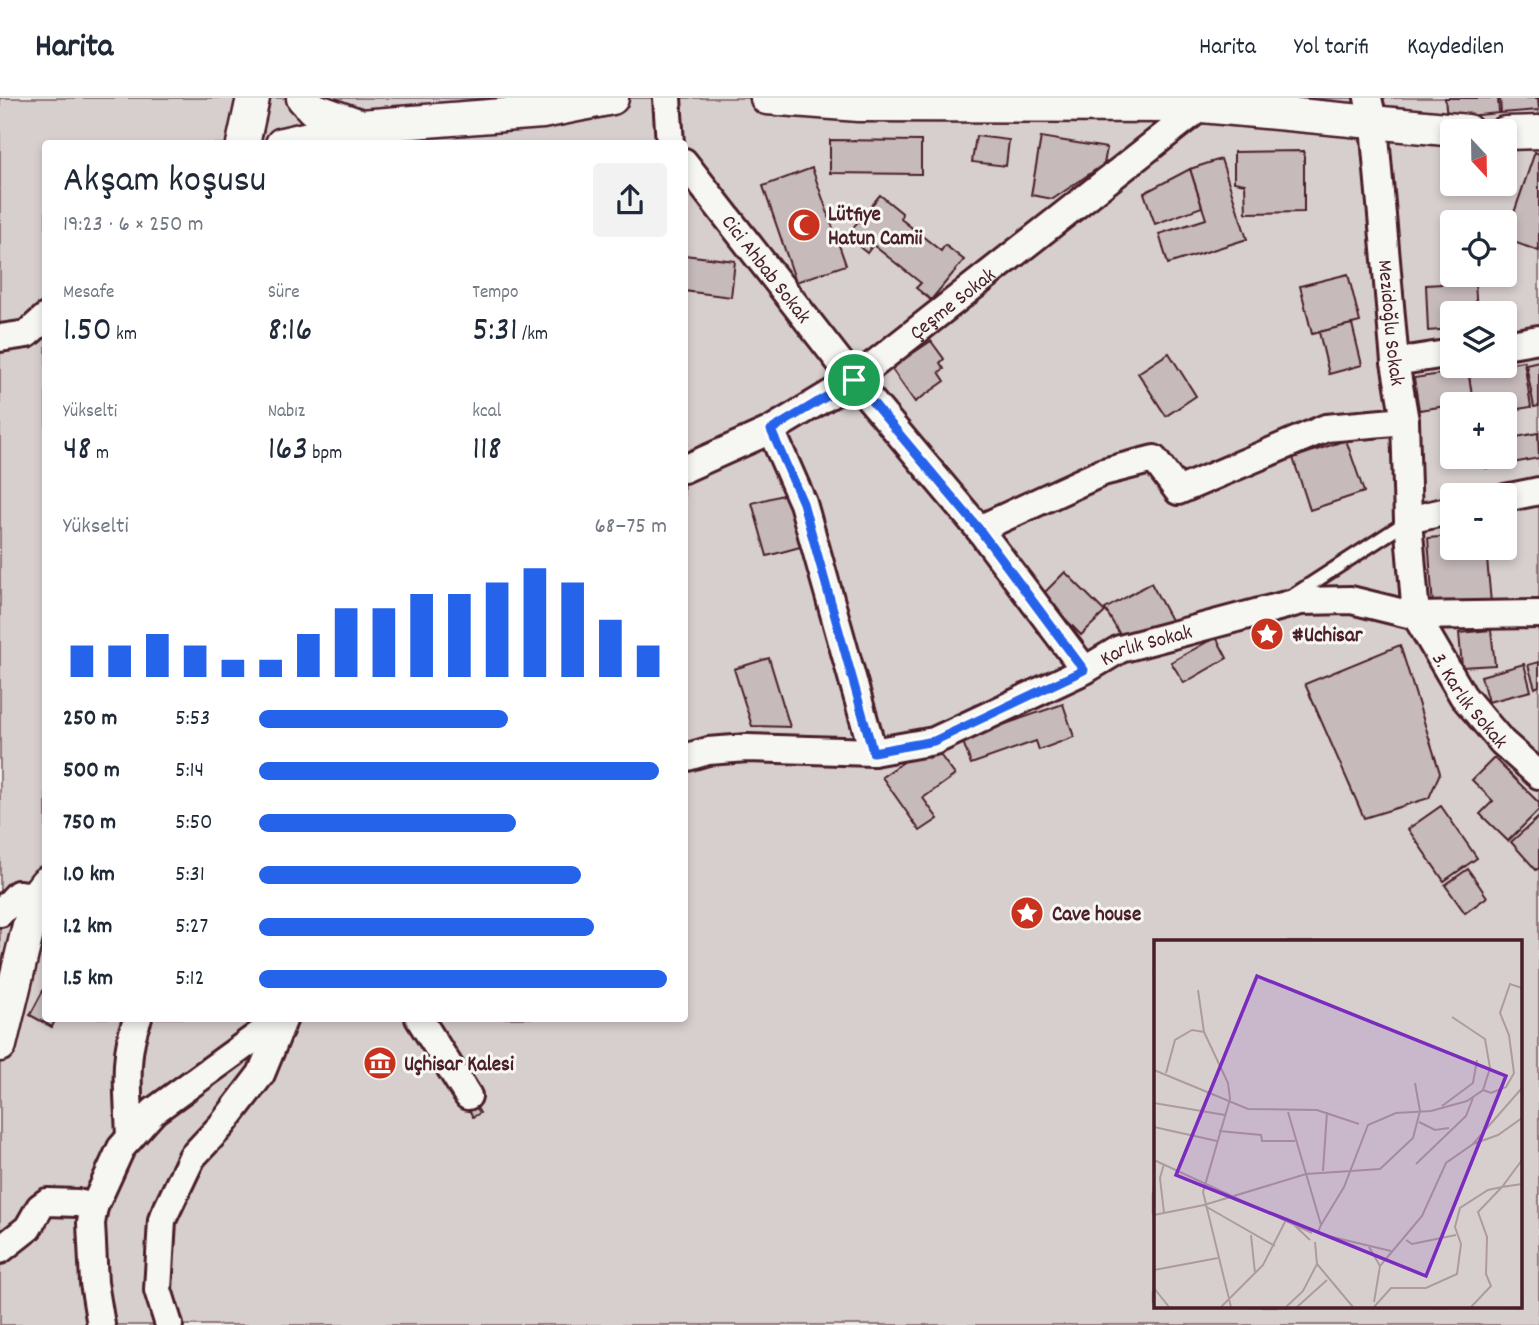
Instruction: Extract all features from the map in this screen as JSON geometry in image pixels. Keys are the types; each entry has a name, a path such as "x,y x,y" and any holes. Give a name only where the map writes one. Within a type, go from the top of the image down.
{"street":[{"path":"244,140 253,98"},
{"path":"303,98 313,109 360,126"},
{"path":"299,140 360,126 542,112 612,98"},
{"name":"Cici Ahbab Sokak","path":"667,98 672,140"},
{"path":"767,98 1206,102 1371,111 1440,125"},
{"name":"Çeşme Sokak","path":"688,467 771,430 854,380 1206,102"},
{"name":"Mezidoğlu Sokak","path":"1371,111 1395,362 1405,421 1408,520 1416,616"},
{"path":"1517,133 1539,132"},
{"name":"Cici Ahbab Sokak","path":"688,167 854,380 979,529 1084,670"},
{"path":"0,338 27,334 42,321"},
{"path":"1517,343 1539,339"},
{"path":"1395,362 1440,355"},
{"path":"979,529 1103,472 1154,458 1178,491 1326,428 1405,421"},
{"path":"771,430 803,503 873,752"},
{"path":"1517,496 1539,491"},
{"path":"1408,520 1440,513"},
{"name":"Karlık Sokak","path":"688,757 708,751 747,748 873,752 934,741 1084,670 1120,649 1301,601 1351,600 1416,616 1539,614"},
{"name":"3. Karlık Sokak","path":"1416,616 1464,696 1502,742 1539,775"},
{"path":"0,913 19,894 41,890 0,1045"},
{"path":"101,1325 91,1223 94,1207 121,1148 154,1111 277,1022"},
{"path":"169,1325 158,1290 162,1220 192,1157 222,1125 261,1074 281,1022"},
{"path":"422,1022 468,1096"},
{"path":"130,1138 127,1067 136,1024"},
{"path":"0,1250 28,1228 40,1207 47,1202 78,1203 94,1207"}],"lane":[{"path":"1275,609 1408,520"}],"shaded area":[{"path":"0,98 1539,98 1539,1325 0,1325"}],"building":[{"path":"1445,98 1498,98 1499,113 1447,118"},
{"path":"1500,98 1538,98 1539,110 1501,113"},
{"path":"976,136 1009,140 1006,166 972,162"},
{"path":"1041,137 1107,148 1104,164 1053,199 1031,195"},
{"path":"830,140 921,141 921,174 830,173"},
{"path":"1304,151 1304,212 1246,213 1245,184 1234,182 1234,152"},
{"path":"1535,152 1539,154 1539,251 1517,243 1515,210"},
{"path":"1221,159 1247,239 1168,264 1159,234 1206,219 1190,169"},
{"name":"Lütfiye Hatun Camii","path":"812,168 846,265 796,282 763,186"},
{"path":"1190,169 1202,207 1155,224 1144,193"},
{"path":"880,195 902,213 901,219 941,251 945,245 964,260 931,300 916,288 921,283 873,245 867,253 846,236"},
{"path":"688,255 735,261 731,297 688,292"},
{"path":"1348,274 1360,322 1312,334 1300,286"},
{"path":"1426,285 1475,287 1476,301 1440,301 1440,330 1428,331"},
{"path":"1352,324 1362,365 1329,374 1319,332"},
{"path":"931,341 944,359 940,363 944,369 939,372 945,381 915,402 891,368"},
{"path":"1169,353 1196,396 1166,416 1138,373"},
{"path":"1524,361 1531,407 1517,409 1517,392 1471,392 1469,378 1517,378 1517,362"},
{"path":"1539,361 1539,406 1534,407 1526,364"},
{"path":"1440,374 1440,378 1469,378 1471,392 1440,392 1440,407 1419,410 1414,378"},
{"path":"1538,433 1539,458 1517,462 1517,437"},
{"path":"1346,440 1364,492 1310,510 1293,458"},
{"path":"786,494 800,547 767,556 752,503"},
{"path":"1440,537 1440,560 1487,560 1491,603 1433,607 1428,538"},
{"path":"1065,572 1105,612 1081,635 1042,595"},
{"path":"1151,583 1171,620 1126,645 1105,609"},
{"path":"1491,630 1495,665 1462,667 1459,633"},
{"path":"1216,637 1227,658 1184,683 1171,662"},
{"path":"1400,645 1440,773 1429,798 1364,818 1305,684"},
{"path":"769,658 790,727 752,726 734,669"},
{"path":"1539,662 1539,686 1535,688 1528,665"},
{"path":"1524,664 1531,691 1488,702 1481,676"},
{"path":"1063,704 1074,737 1039,750 1036,741 971,764 962,739"},
{"path":"922,749 929,758 938,752 955,775 923,798 938,819 920,831 882,777"},
{"path":"1494,758 1539,803 1539,810 1508,841 1480,814 1493,801 1472,780"},
{"path":"1441,806 1477,858 1444,881 1408,829"},
{"path":"1539,817 1539,868 1536,870 1511,842"},
{"path":"1468,869 1487,897 1465,913 1445,885"},
{"path":"42,993 42,1022 30,1015"},
{"path":"475,1105 480,1113 473,1117 469,1110"}],"place":[{"name":"Lütfiye Hatun Camii","path":"804,225"},
{"name":"#Uchisar","path":"1267,634"},
{"name":"Cave house","path":"1027,913"},
{"name":"Uçhisar Kalesi","path":"380,1063"}],"route":[{"path":"854,380 979,529 1084,670 934,741 873,752 803,503 771,430 854,380"}]}
